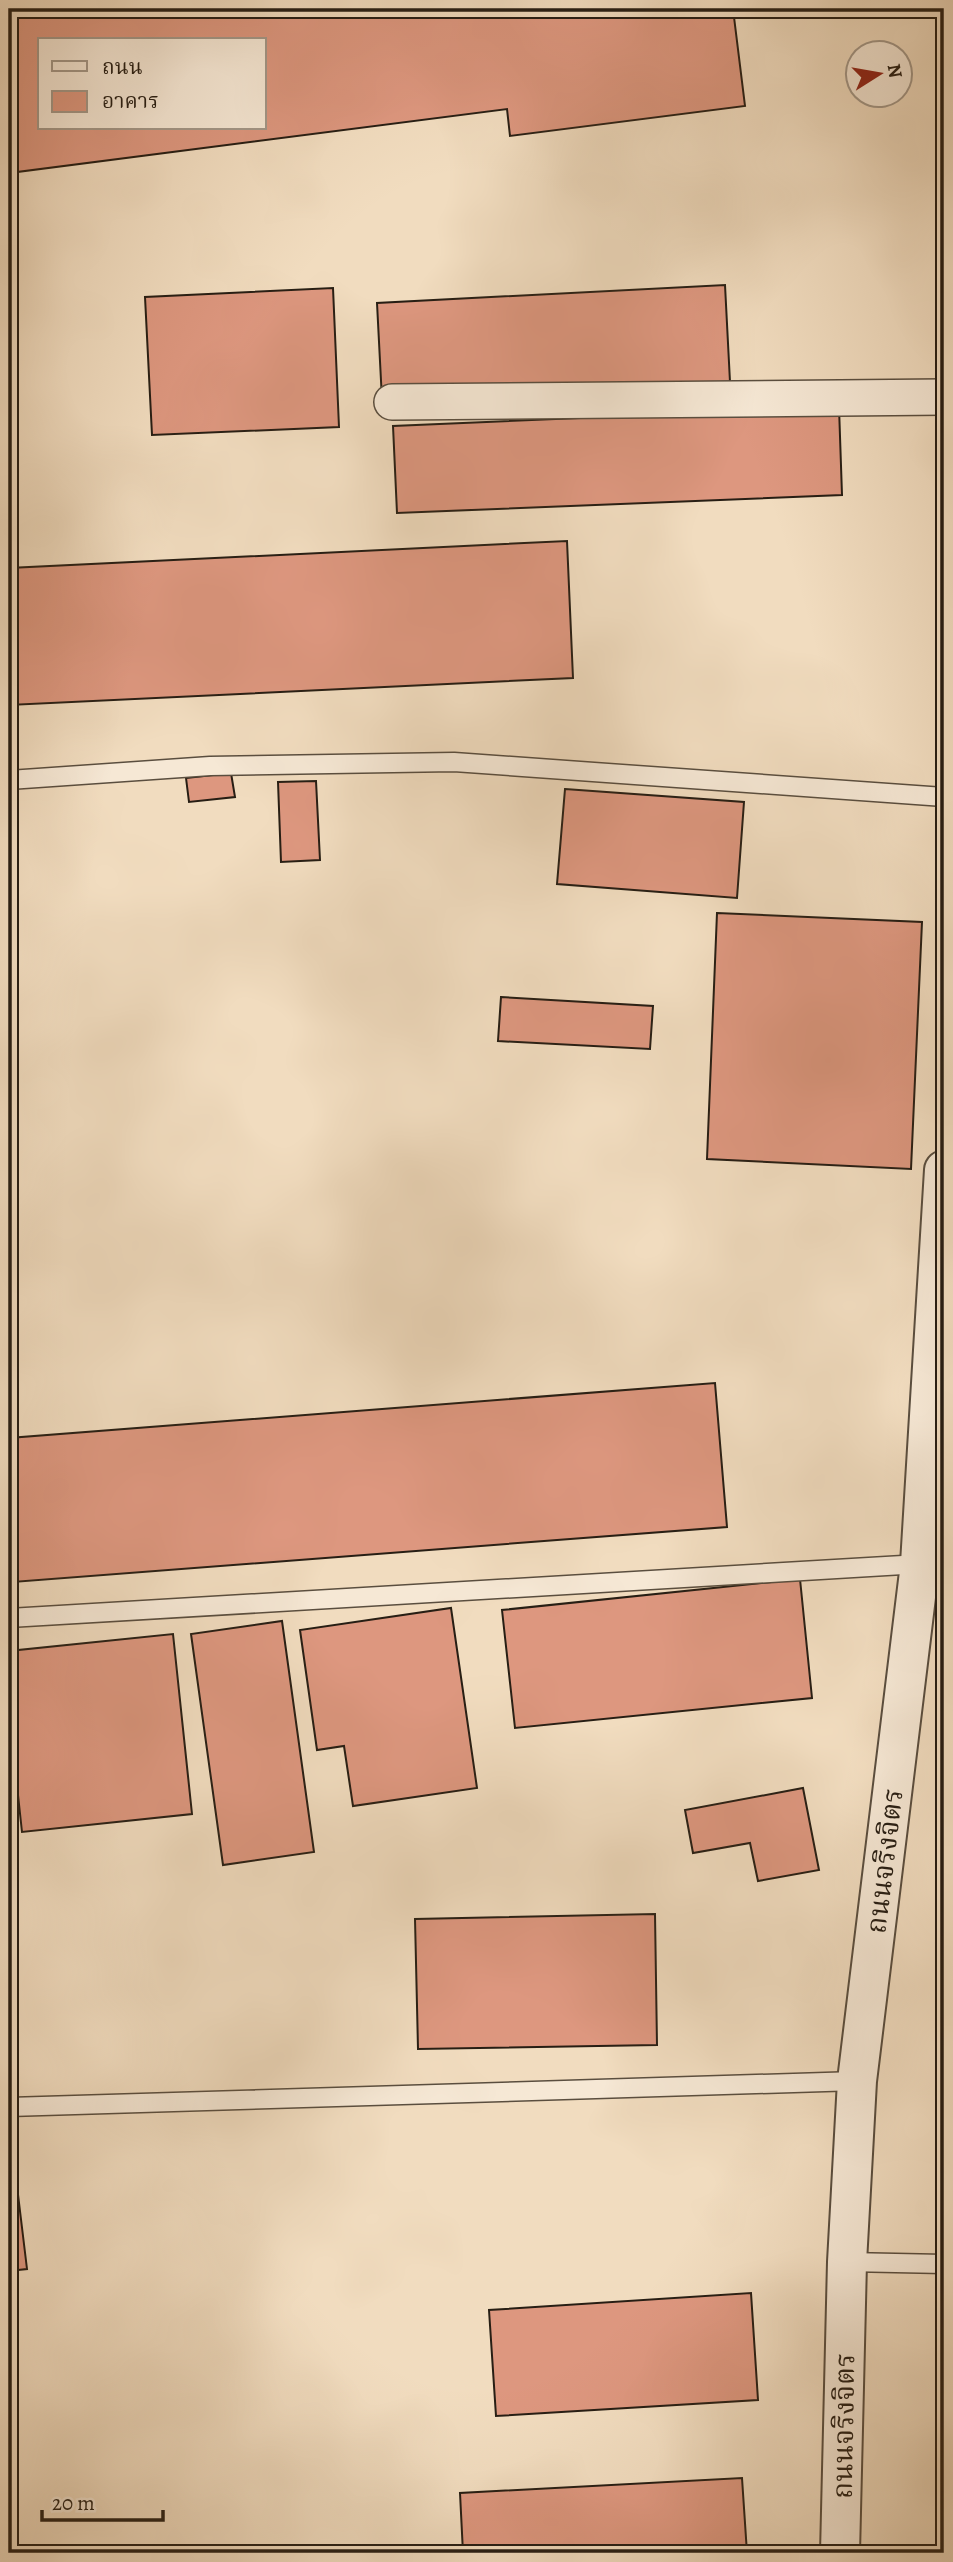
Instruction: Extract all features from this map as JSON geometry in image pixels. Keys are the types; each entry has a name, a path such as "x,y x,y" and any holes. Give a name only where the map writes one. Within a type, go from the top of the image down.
{"street":[{"path":"392,402 944,397"},
{"name":"ถนนจริงจิตร","path":"840,2553 847,2262 857,2081 920,1564 944,1170"}],"lane":[{"path":"9,780 209,766 454,762 944,797"},
{"path":"9,1618 920,1564"},
{"path":"9,2107 857,2081"},
{"path":"847,2262 944,2264"}],"building":[{"path":"9,9 733,9 745,106 510,136 507,109 9,173"},
{"path":"725,285 730,382 382,400 377,303"},
{"path":"333,288 339,427 152,435 145,297"},
{"path":"839,407 842,495 397,513 393,426"},
{"path":"567,541 573,678 9,705 9,568"},
{"path":"231,773 235,797 189,802 186,778"},
{"path":"316,781 320,860 281,862 278,782"},
{"path":"565,789 744,802 737,898 557,884"},
{"path":"717,913 922,922 911,1169 707,1159"},
{"path":"501,997 653,1006 650,1049 498,1041"},
{"path":"715,1383 727,1527 13,1582 9,1527 9,1438"},
{"path":"800,1579 812,1698 515,1728 502,1610"},
{"path":"451,1608 477,1788 353,1806 344,1746 317,1750 300,1630"},
{"path":"282,1621 314,1852 223,1865 191,1634"},
{"path":"173,1634 192,1814 22,1832 9,1712 9,1651"},
{"path":"803,1788 819,1870 758,1881 750,1843 693,1853 685,1810"},
{"path":"655,1914 657,2045 418,2049 415,1919"},
{"path":"9,2120 27,2269 9,2271"},
{"path":"751,2293 758,2400 496,2416 489,2310"},
{"path":"742,2478 747,2553 463,2553 460,2493"}]}
